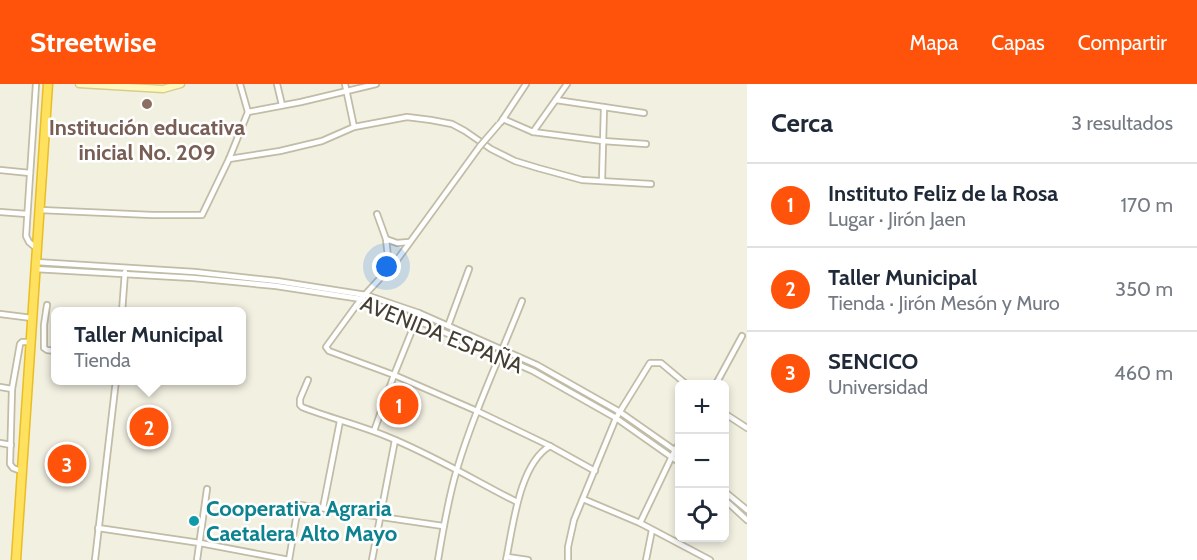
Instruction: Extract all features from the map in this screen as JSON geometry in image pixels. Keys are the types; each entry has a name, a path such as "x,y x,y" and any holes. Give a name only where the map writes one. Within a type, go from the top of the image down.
{"highway":[{"path":"17,558 48,84"}],"main road":[{"path":"79,84 163,89 181,84"}],"street":[{"path":"36,84 27,239 37,249"},
{"path":"40,210 201,216 249,112 240,84"},
{"path":"277,84 282,105"},
{"path":"345,84 354,126"},
{"path":"249,112 376,84"},
{"path":"526,84 503,119 480,146 397,260 361,299 326,347 329,351 394,375 477,411 550,446 595,471"},
{"path":"533,132 567,84"},
{"path":"556,99 644,113"},
{"path":"602,180 604,107"},
{"path":"229,159 280,152 322,141 354,126 407,117 452,124 491,149 515,161 582,180 651,184"},
{"path":"503,119 533,132 646,144"},
{"path":"0,170 30,174"},
{"path":"0,212 27,214"},
{"path":"377,214 386,239 387,271"},
{"path":"386,239 397,243 409,242"},
{"name":"AVENIDA ESPAÑA","path":"35,265 125,267 195,272 277,281 366,295 419,313 537,365 620,412 675,450"},
{"name":"AVENIDA ESPAÑA","path":"35,265 276,286 361,299 416,320 533,371 616,418 675,460"},
{"path":"122,307 125,267"},
{"path":"443,333 468,269"},
{"path":"438,560 443,526 456,471 477,411 522,301"},
{"path":"47,305 44,348 51,350"},
{"path":"374,431 419,313"},
{"path":"0,314 44,326"},
{"path":"718,380 742,336"},
{"path":"21,471 10,466 12,389 20,344 30,342"},
{"path":"568,560 568,547 574,520 616,418 650,363 661,363 681,380"},
{"path":"308,380 300,399 300,405 306,409 374,431 432,456 517,502"},
{"path":"95,560 116,385"},
{"path":"0,387 12,389"},
{"path":"729,416 747,428"},
{"path":"323,508 340,421"},
{"path":"372,560 395,440"},
{"path":"0,442 11,445"},
{"path":"528,560 506,559 517,502 531,465 543,450 550,446"},
{"path":"640,524 675,450"},
{"path":"197,560 207,489"},
{"path":"729,495 747,510"},
{"path":"583,499 640,524 708,560"},
{"path":"729,504 747,520"},
{"path":"98,528 200,543 289,560 299,506 443,526"},
{"path":"646,560 652,530"}],"place":[{"name":"Institución educativa inicial No. 209","path":"147,104"},
{"name":"Instituto Feliz de la Rosa","path":"399,405"},
{"name":"Taller Municipal","path":"149,427"},
{"name":"SENCICO","path":"67,464"},
{"name":"Cooperativa Agraria Caetalera Alto Mayo","path":"194,521"}]}
